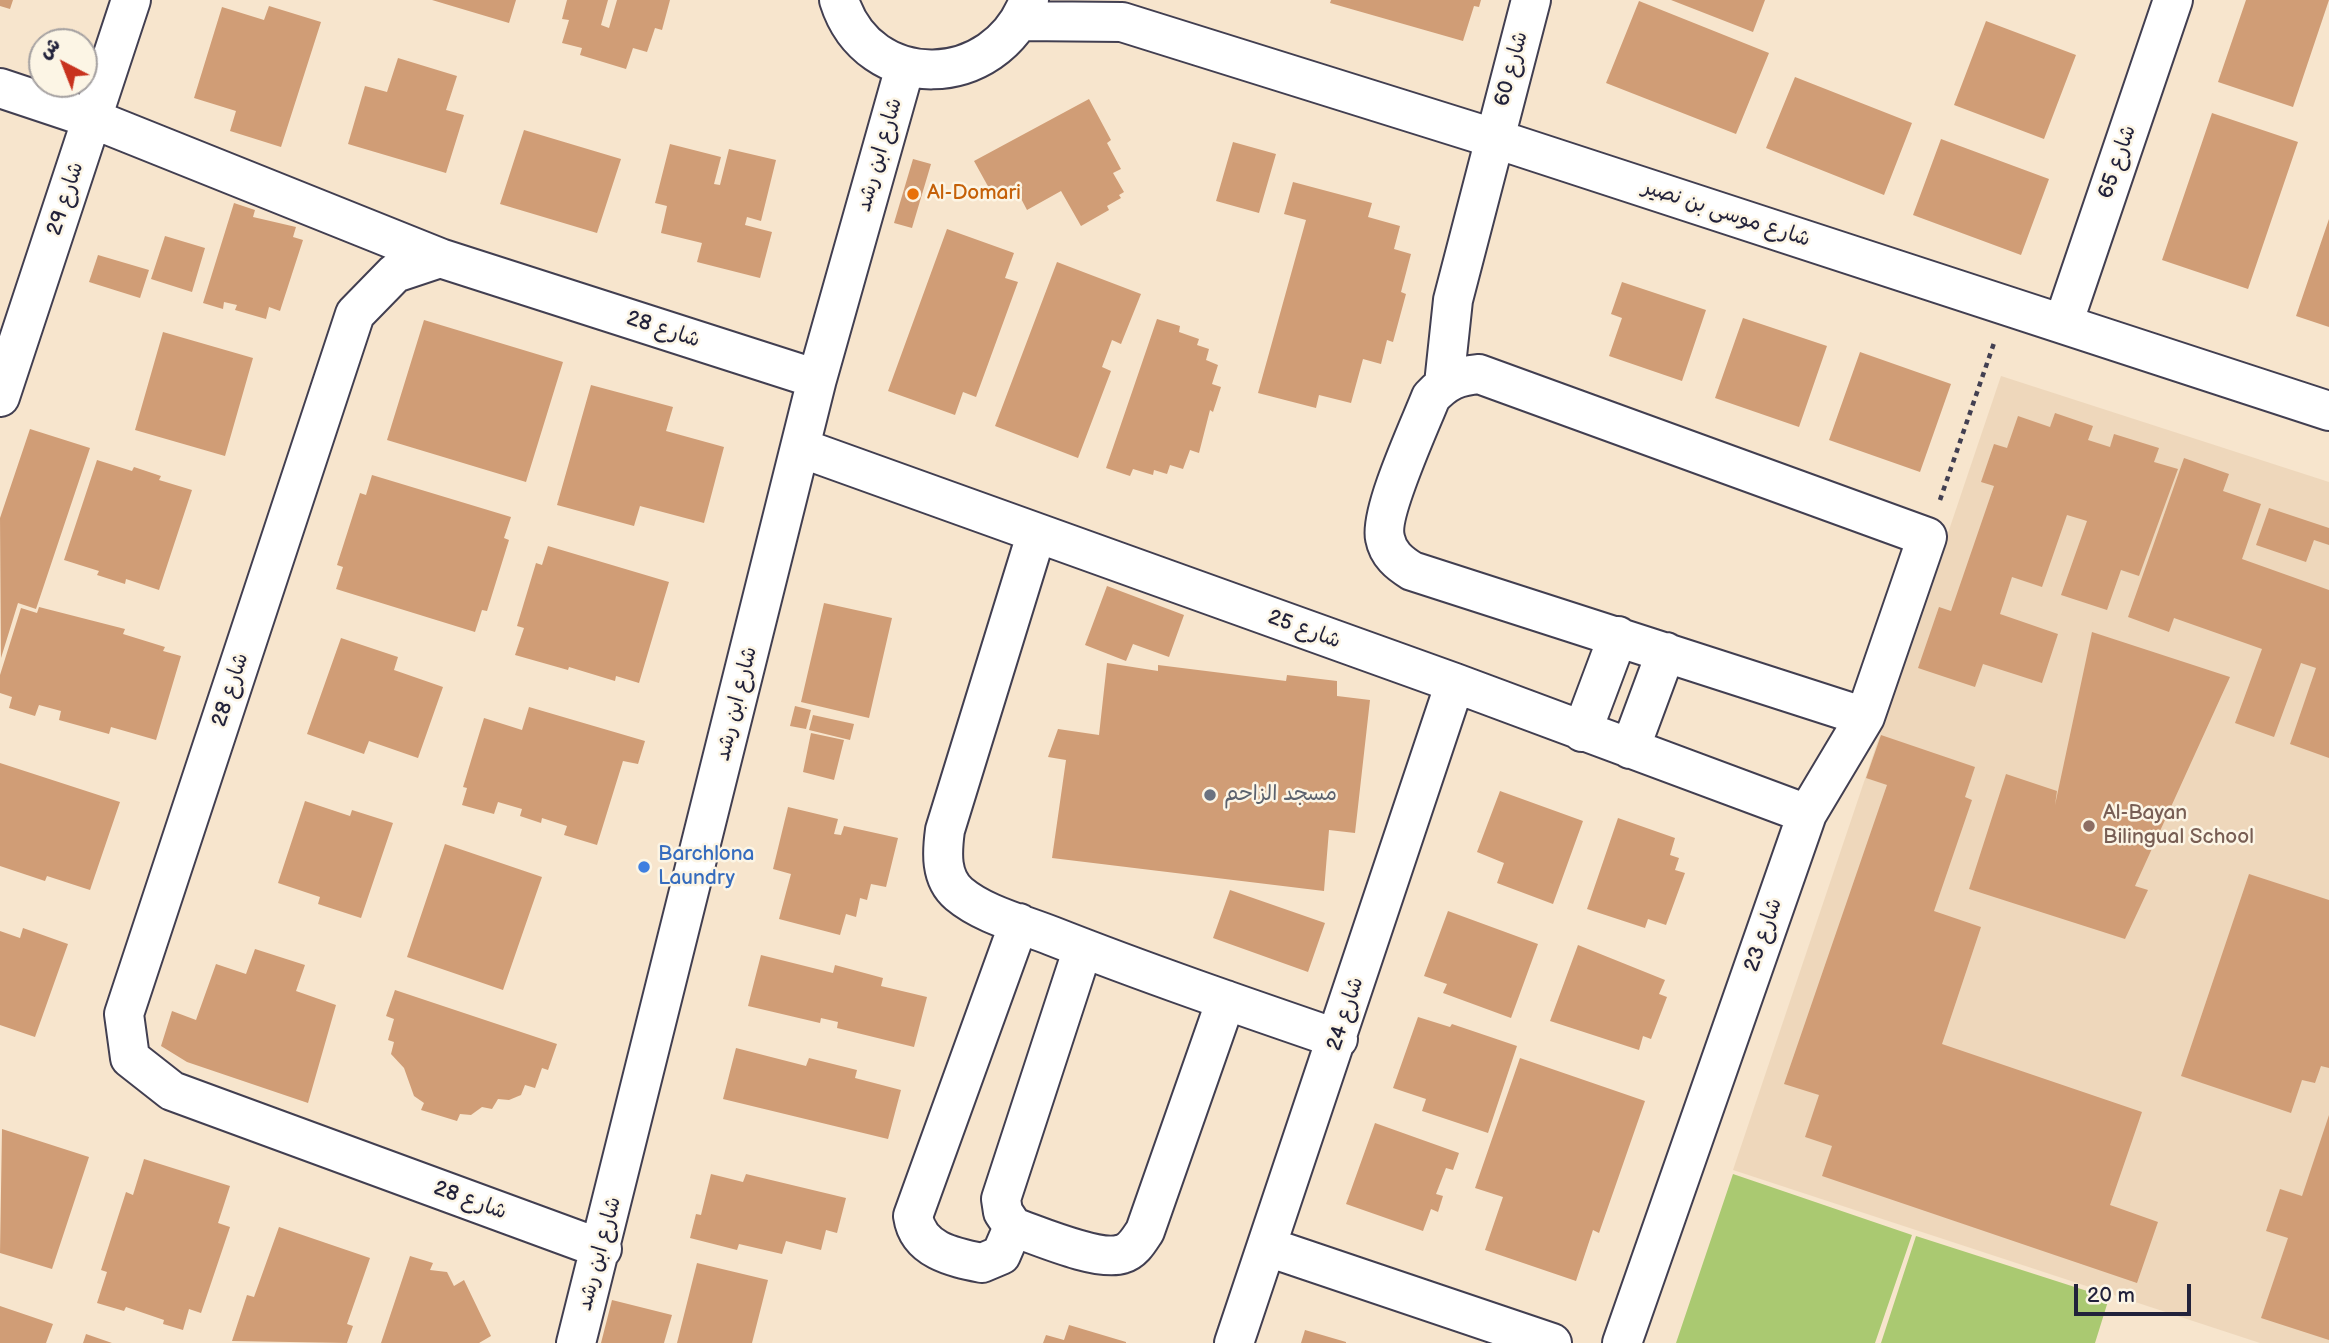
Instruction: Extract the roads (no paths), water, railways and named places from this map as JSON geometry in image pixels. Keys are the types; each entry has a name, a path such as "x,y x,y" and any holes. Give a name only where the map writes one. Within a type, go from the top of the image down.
{"street":[{"name":"شارع 29","path":"0,397 131,0"},
{"path":"839,0 854,31 877,52 905,67 938,71 971,64 1000,47 1026,10"},
{"name":"شارع 60","path":"1444,384 1453,300 1531,0"},
{"name":"شارع 65","path":"2063,324 2172,0"},
{"name":"شارع موسى بن نصير","path":"1026,10 1109,11 2329,411"},
{"name":"شارع ابن رشد","path":"576,1343 602,1249 817,379 905,67"},
{"path":"0,88 93,118 440,258"},
{"name":"شارع 28","path":"602,1249 172,1091 130,1058 124,1014 355,314 395,272 440,258 817,379"},
{"name":"شارع 23","path":"1444,384 1461,375 1479,374 1927,537 1865,718 1807,814 1622,1343"},
{"path":"1444,384 1432,397 1384,524 1390,552 1412,571 1865,718"},
{"name":"شارع 25","path":"801,448 1807,814"},
{"path":"1037,535 945,830 942,856 947,877 958,893 984,909 1083,948 1338,1039"},
{"path":"1582,732 1618,636"},
{"path":"1630,749 1666,652"},
{"name":"شارع 24","path":"1234,1343 1455,684"},
{"path":"1013,1227 1001,1255 982,1263 934,1248 921,1240 915,1229 913,1216 1020,923"},
{"path":"1083,948 1001,1199 1003,1212 1013,1227 1099,1254 1121,1255 1135,1245 1145,1231 1226,1000"},
{"path":"1268,1247 1552,1343"}],"place":[{"name":"Al-Domari","path":"913,194"},
{"name":"مسجد الزاحم","path":"1210,795"},
{"name":"Al-Bayan Bilingual School","path":"2089,826"},
{"name":"Barchlona Laundry","path":"644,867"}]}
